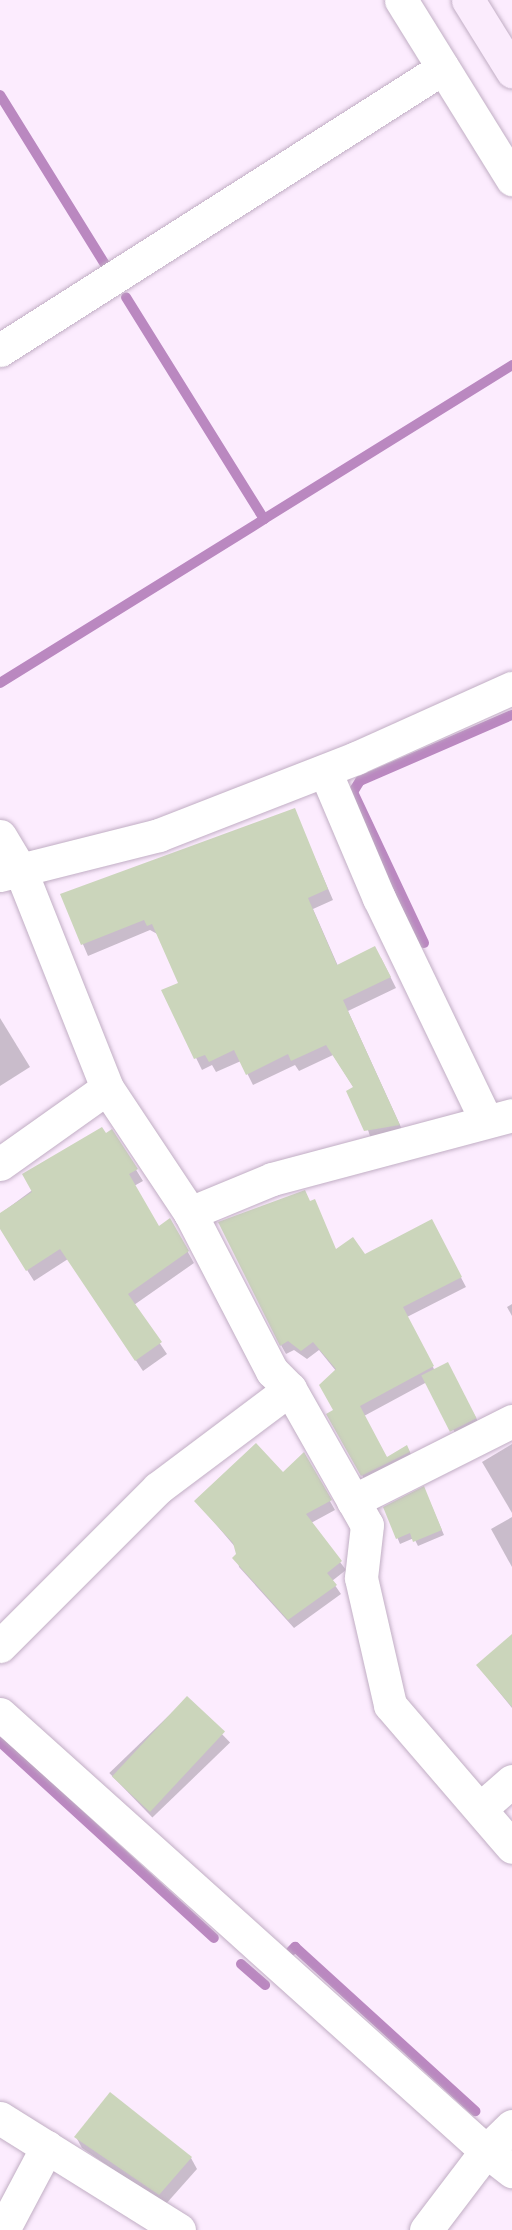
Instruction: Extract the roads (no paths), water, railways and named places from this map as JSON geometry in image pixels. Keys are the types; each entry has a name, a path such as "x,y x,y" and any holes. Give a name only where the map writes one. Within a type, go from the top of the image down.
{"main road":[{"path":"468,0 512,71"}],"street":[{"path":"401,0 512,179"},
{"path":"0,351 443,68"},
{"path":"10,872 159,835 326,771 512,688"},
{"path":"189,1213 272,1179 499,1118 379,898 326,771"},
{"path":"0,836 10,872 107,1088 189,1213 272,1371 290,1389 367,1526 361,1578 390,1705 481,1808 512,1847"},
{"path":"0,1164 107,1088"},
{"path":"0,1646 158,1488 290,1389"},
{"path":"353,1501 512,1421"},
{"path":"0,1714 486,2151 512,2171"},
{"path":"481,1808 512,1781"},
{"path":"0,2118 179,2230"},
{"path":"426,2230 486,2151 512,2127"},
{"path":"3,2230 47,2147"}],"waterway":[{"path":"0,95 106,266"},
{"path":"0,683 264,519 126,297"},
{"path":"264,519 512,365"},
{"path":"424,943 353,792 360,781 512,715"},
{"path":"0,1742 214,1938"},
{"path":"291,1951 295,1947 475,2111"},
{"path":"241,1964 265,1985"}]}
